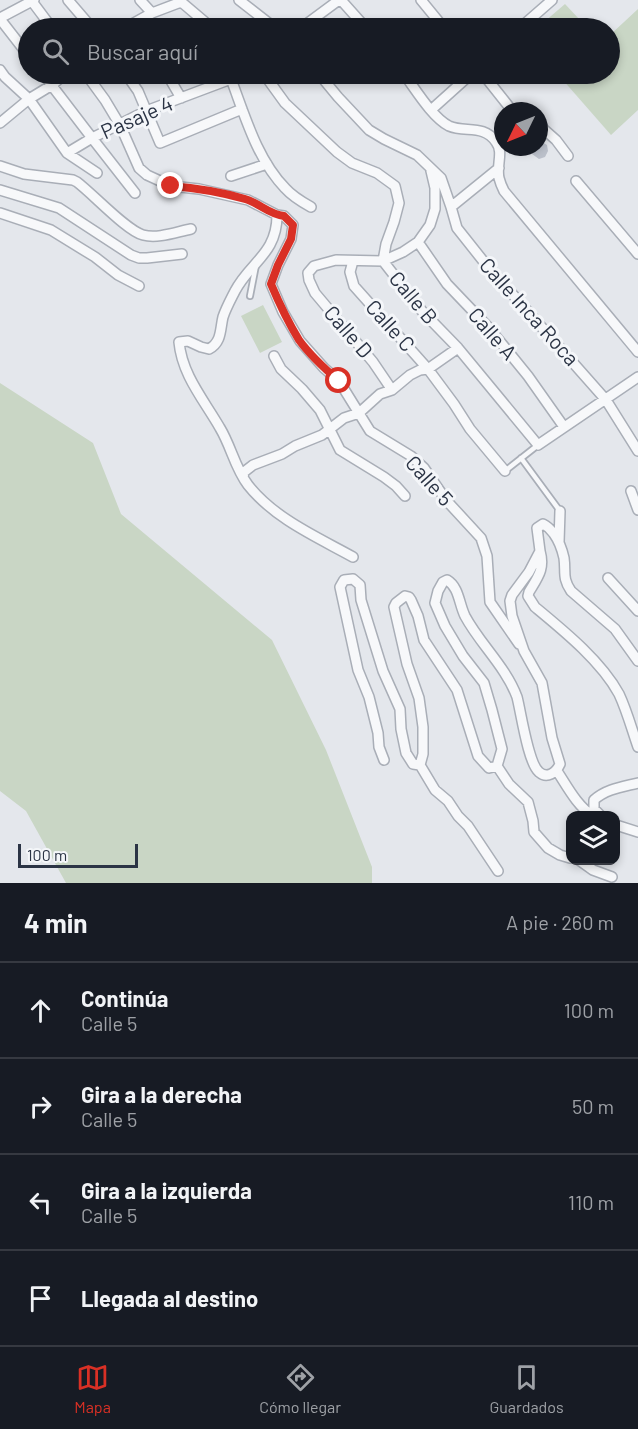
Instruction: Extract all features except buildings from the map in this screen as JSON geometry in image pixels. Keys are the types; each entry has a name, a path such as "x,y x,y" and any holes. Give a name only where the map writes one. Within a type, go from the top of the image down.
{"street":[{"path":"18,42 0,18 32,0 45,18"},
{"path":"68,0 83,18"},
{"path":"140,0 152,13"},
{"path":"239,0 262,18"},
{"path":"315,18 340,0 357,18"},
{"path":"421,0 436,18"},
{"path":"531,18 552,0"},
{"path":"144,18 180,1 196,18"},
{"path":"0,70 29,99 67,153 97,173"},
{"name":"Calle 5","path":"93,84 120,125 139,168 147,175 171,186 199,189 248,200 277,215 284,216 293,225 291,239 271,284 283,312 300,341 339,381 370,431 411,456 424,468 446,500 481,538 487,555 490,602 524,651"},
{"path":"133,84 160,143 242,109"},
{"path":"173,84 181,98"},
{"name":"Pasaje 4","path":"67,153 146,111 218,84"},
{"path":"233,84 252,136 267,164 284,188 311,207"},
{"name":"Calle B","path":"271,84 285,103 337,152 352,163 377,173 395,186 399,203 383,261 422,311 458,348 538,446"},
{"name":"Calle Inca Roca","path":"327,84 369,130 417,155 441,178 457,228 484,262 606,400 638,451"},
{"path":"412,84 431,110 448,125 455,128 476,129 491,136 498,144 499,178 504,191 638,352"},
{"path":"431,110 460,84"},
{"path":"491,84 505,102"},
{"path":"0,123 29,99 52,85 135,194"},
{"path":"548,133 568,156"},
{"path":"231,176 267,164"},
{"path":"0,166 24,174 73,180 141,235 153,236 190,229"},
{"path":"451,207 499,168"},
{"path":"353,261 383,261 403,252 417,242 430,225 435,209 435,188 430,169"},
{"path":"576,181 638,254"},
{"path":"0,190 59,208 139,258 182,254"},
{"path":"0,213 51,230 95,257 118,275 139,286"},
{"path":"277,215 273,241 237,288 224,316 216,345 209,350 188,341 179,342 180,355 190,379 221,429 232,456 248,485 270,508 303,530 353,557"},
{"name":"Calle A","path":"417,242 447,284 489,328 528,376 564,427"},
{"name":"Calle D","path":"353,261 336,260 314,266 308,273 309,280 315,293 374,362 392,390"},
{"name":"Calle C","path":"353,261 350,272 354,286 428,369 470,429 505,471"},
{"path":"243,477 244,472 253,465 322,435 344,418 359,413 380,394 392,390 410,375 428,369 458,348"},
{"path":"274,356 280,369 320,410 340,450 384,477 405,496"},
{"path":"538,446 638,377"},
{"path":"631,491 638,510"},
{"path":"559,542 560,512"},
{"path":"638,661 615,629 571,591 564,577 564,557 559,542 549,527 543,524 537,528 542,568 528,596 535,607 580,645 609,678 619,696 638,747"},
{"path":"497,766 502,749 484,683 463,656 435,603 443,582 450,581 456,590 464,614 504,672 516,696 535,768 546,775 554,774 560,764 552,738 542,683 524,651 512,616 510,598 529,572 540,551"},
{"path":"608,578 638,611"},
{"path":"384,760 379,747 369,697 358,670 340,587 344,580 353,579 360,585 362,600 383,670 400,708 406,753 413,764 420,765"},
{"path":"497,766 489,768 478,756 457,690 424,640 418,616 411,600 405,596 394,607 407,664 419,698 423,727 423,754 420,765 435,790 448,801 477,837 498,871"},
{"path":"497,766 509,784 528,802 534,832 548,848 566,857"},
{"path":"557,771 587,811"},
{"path":"596,811 594,800 606,791 638,783"},
{"path":"620,827 638,832"},
{"path":"586,865 612,877"}],"lane":[{"path":"250,296 257,263"},
{"path":"505,471 538,446"},
{"path":"522,458 560,512"}],"green space":[{"path":"565,4 578,18 549,18"},
{"path":"638,9 638,110 611,135 566,84 620,84 620,26"},
{"path":"263,305 282,342 260,353 241,316"},
{"path":"0,383 93,443 121,514 272,640 326,750 372,867 372,883 66,883 26,811 0,791"}],"route":[{"path":"171,186 199,189 248,200 277,215 284,216 293,225 291,239 271,284 283,312 300,341 339,381"}]}
